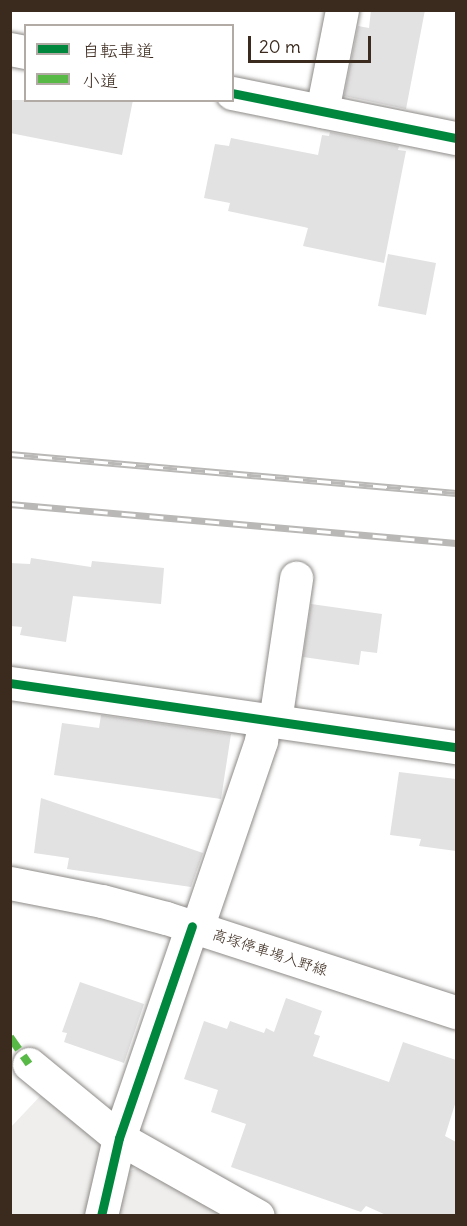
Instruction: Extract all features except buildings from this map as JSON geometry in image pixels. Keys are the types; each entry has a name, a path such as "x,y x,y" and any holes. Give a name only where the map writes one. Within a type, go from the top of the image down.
{"street":[{"path":"321,111 342,10"},
{"path":"234,93 456,138"},
{"path":"101,1215 119,1138 269,720 296,578"},
{"path":"10,683 456,747"},
{"name":"高塚停車場入野線","path":"10,884 102,901 195,927 456,1012"},
{"path":"29,1064 119,1138 258,1215"}],"shaded area":[{"path":"44,1092 100,1138 104,1149 88,1215 14,1216 11,1213 10,1128"},
{"path":"139,1168 233,1216 114,1216 127,1172"}],"railway":[{"path":"10,454 456,493"},
{"path":"10,504 456,543"}],"marked path":[{"path":"10,1037 29,1064"}],"cycle path":[{"path":"234,93 456,138"},
{"path":"10,683 456,747"},
{"path":"101,1216 119,1138 192,926"}]}
